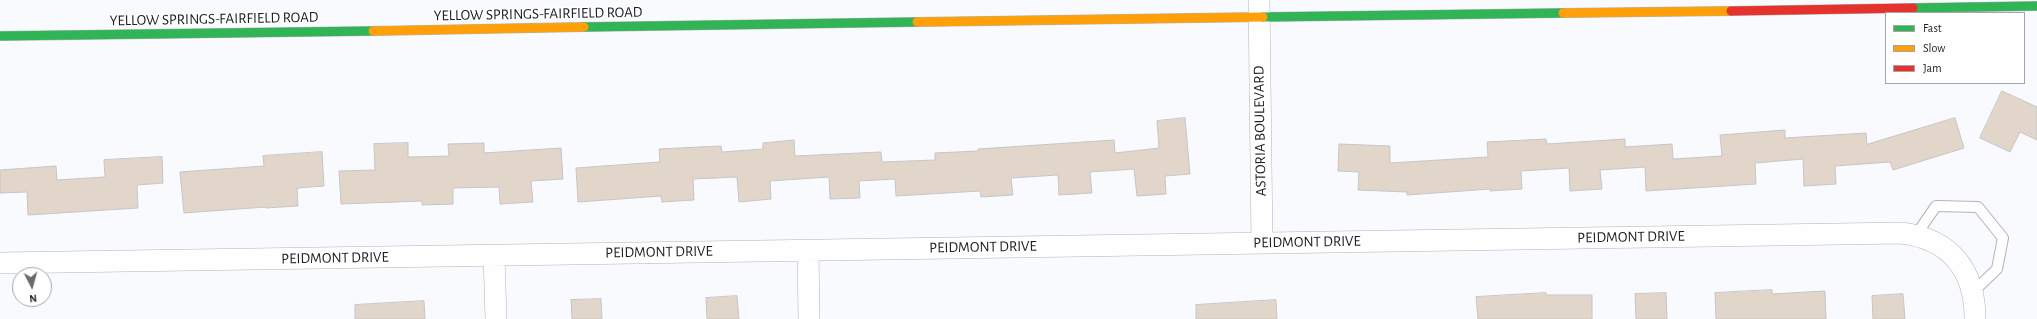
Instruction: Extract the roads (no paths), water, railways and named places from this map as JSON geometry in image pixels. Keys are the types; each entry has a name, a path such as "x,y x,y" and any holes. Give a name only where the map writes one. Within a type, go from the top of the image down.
{"main road":[{"name":"YELLOW SPRINGS-FAIRFIELD ROAD","path":"0,36 1259,9 2037,6"}],"street":[{"name":"ASTORIA BOULEVARD","path":"1259,9 1262,243"},
{"name":"PEIDMONT DRIVE","path":"0,263 1901,232 1932,240 1945,248 1958,260 1970,280 1973,292 1975,319"},
{"path":"808,250 809,319"},
{"path":"494,255 496,319"}],"lane":[{"path":"1916,235 1936,206 1978,207 2003,238 1997,269 1973,292"}]}
